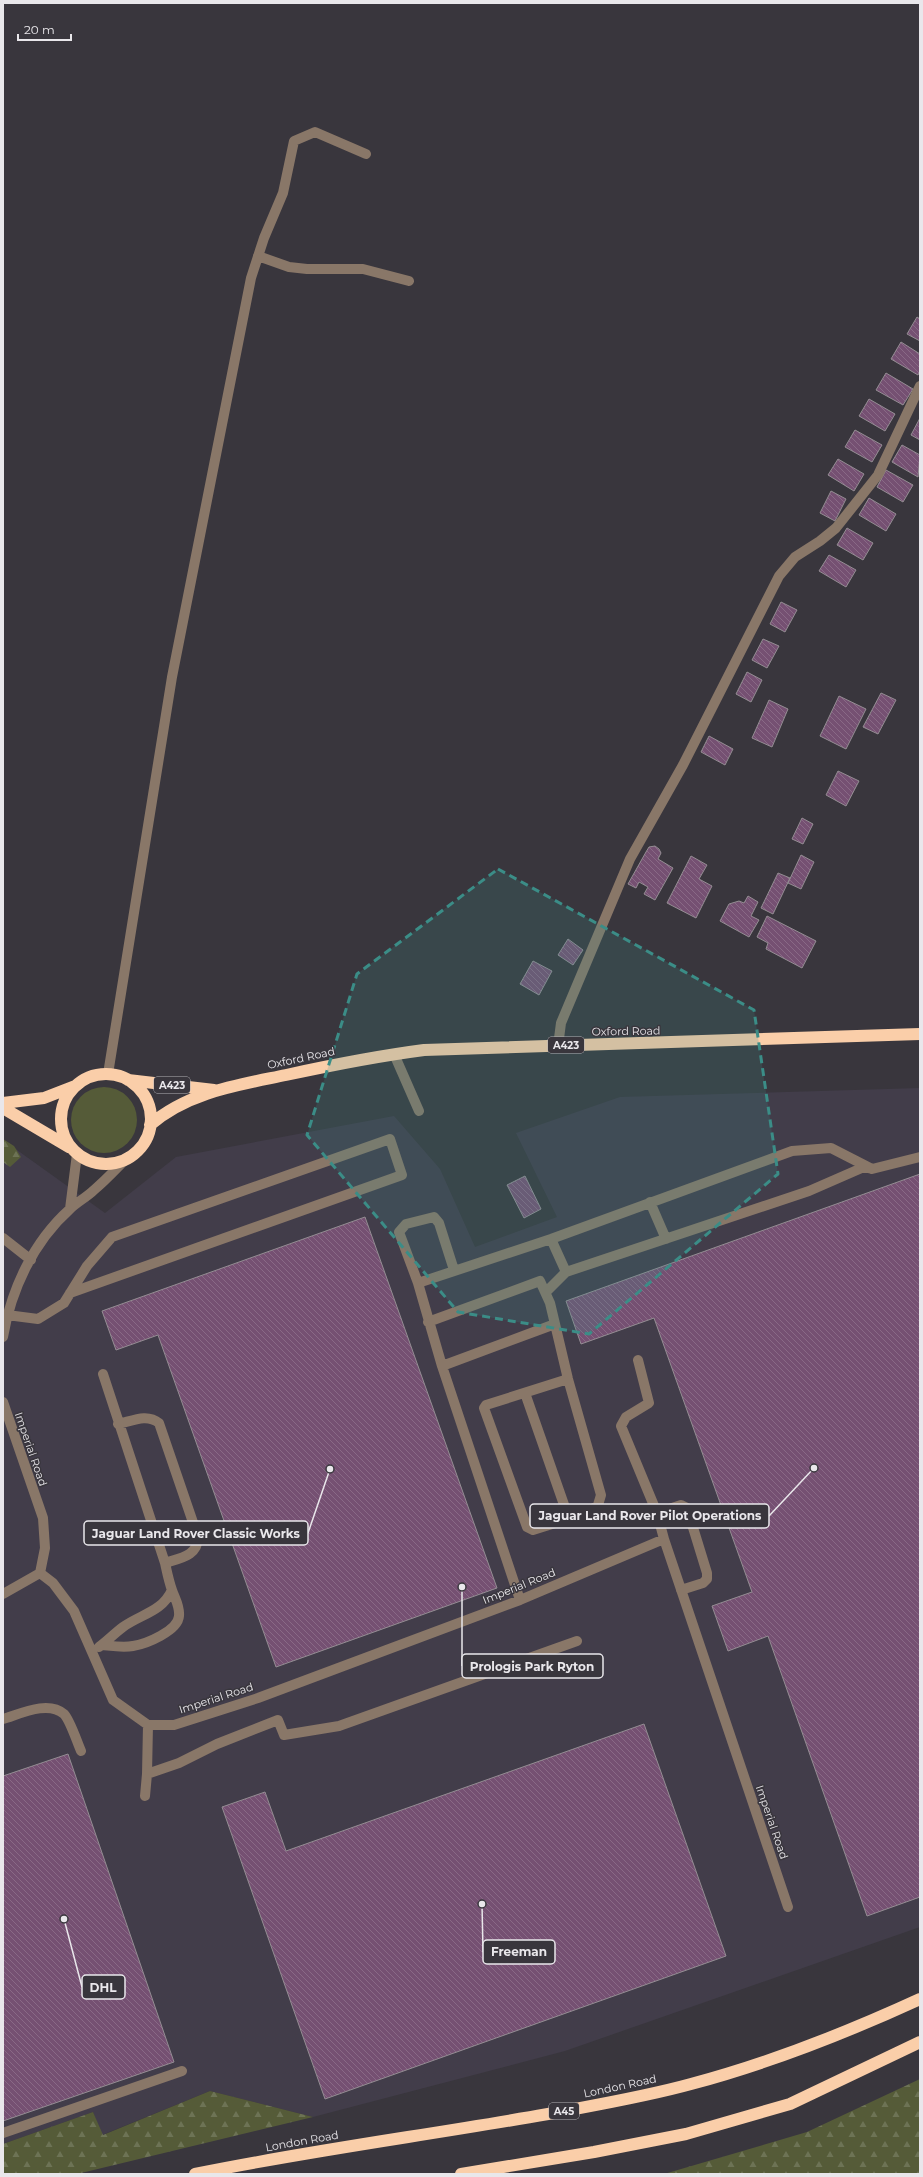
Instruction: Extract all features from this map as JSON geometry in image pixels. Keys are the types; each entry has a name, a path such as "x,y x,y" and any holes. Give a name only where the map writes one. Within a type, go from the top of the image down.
{"highway":[{"name":"Oxford Road","path":"150,1125 163,1114 181,1104 216,1090 356,1060 424,1050 920,1034"},
{"path":"3,1103 44,1098 75,1086 90,1077 108,1074 128,1080 141,1091 149,1107 150,1125 144,1142 132,1155 124,1160 105,1164 86,1160 74,1151 3,1108"},
{"name":"Oxford Road","path":"128,1080 216,1090"},
{"path":"74,1151 62,1130 61,1116 64,1102 75,1086"},
{"name":"London Road","path":"196,2174 342,2148 458,2130 594,2105 690,2084 783,2056 874,2020 920,1999"},
{"path":"461,2174 594,2152 686,2134 783,2106 920,2042"}],"street":[{"path":"108,1074 172,677 249,286 258,256 282,193 294,142 315,132 366,154"},
{"path":"258,256 289,266 307,269 363,270 409,281"},
{"path":"558,1046 561,1023 630,859 684,765 779,576 796,557 836,528 878,476 920,386"},
{"path":"394,1054 419,1110"},
{"path":"7,1315 38,1319 64,1302 91,1260 112,1237 390,1139 402,1175 70,1293"},
{"path":"418,1283 551,1238 792,1151 831,1148 872,1168"},
{"path":"70,1209 74,1151"},
{"path":"546,1292 566,1272 810,1191 864,1167 872,1168 920,1157"},
{"path":"3,1337 7,1315 17,1284 48,1234 70,1209 95,1190 124,1160"},
{"path":"650,1202 666,1239"},
{"path":"454,1270 439,1223 434,1218 406,1224 399,1232 418,1283 428,1322 442,1366 520,1600"},
{"path":"3,1238 31,1260"},
{"path":"551,1238 566,1272"},
{"path":"428,1322 540,1281 546,1292 568,1379 601,1495 598,1505 587,1513 533,1530 527,1526 484,1408 486,1404 525,1394 568,1379"},
{"path":"442,1366 555,1324"},
{"path":"638,1360 650,1403 626,1417 621,1426 657,1513 664,1539"},
{"path":"102,1645 132,1646 169,1631 177,1625 180,1617 179,1606 172,1590 165,1564 118,1424 103,1374"},
{"path":"525,1394 569,1518"},
{"name":"Imperial Road","path":"3,1402 43,1518 45,1548 40,1573"},
{"path":"118,1424 146,1417 154,1419 159,1423 198,1537 196,1549 189,1554 165,1564"},
{"path":"657,1513 681,1505 687,1508 703,1558 707,1579 703,1583 681,1590"},
{"name":"Imperial Road","path":"148,1725 174,1725 258,1698 520,1600 664,1539 788,1907"},
{"path":"3,1594 40,1573 53,1583 63,1594 74,1611 113,1700 148,1725 145,1796"},
{"path":"93,1653 124,1626 149,1614 163,1604 172,1590"},
{"path":"147,1774 179,1763 217,1744 278,1720 284,1735 339,1726 577,1641"},
{"path":"3,1719 44,1708 55,1709 64,1714 81,1751"},
{"path":"3,2133 182,2071"}],"highlighted area":[{"path":"498,869 754,1010 778,1174 589,1334 458,1312 307,1135 357,974"}],"shaded area":[{"path":"920,1088 920,1927 565,2051 313,2117 210,2091 102,2135 93,2112 3,2144 3,1140 105,1213 176,1157 394,1116 440,1169 475,1247 557,1217 516,1133 620,1097"}],"green space":[{"path":"104,1087 117,1090 127,1097 134,1107 137,1120 134,1133 127,1143 117,1150 104,1153 91,1150 81,1143 74,1133 71,1120 74,1107 81,1097 91,1090"},
{"path":"3,1139 14,1146 21,1157 10,1167 3,1162"},
{"path":"920,2079 920,2174 664,2174 807,2132"},
{"path":"210,2091 313,2117 77,2174 3,2174 3,2144 93,2112 103,2135"}],"building":[{"path":"917,317 920,319 920,341 907,334"},
{"path":"901,342 920,354 920,371 918,375 891,359"},
{"path":"886,373 913,389 903,405 876,390"},
{"path":"869,399 895,414 885,431 859,416"},
{"path":"920,418 920,440 911,435"},
{"path":"855,430 882,445 872,462 845,447"},
{"path":"902,445 920,455 918,477 892,462"},
{"path":"838,459 864,474 854,491 828,475"},
{"path":"886,470 913,485 903,502 877,487"},
{"path":"831,491 846,499 835,521 820,513"},
{"path":"869,498 896,514 886,531 859,515"},
{"path":"847,528 873,543 863,560 837,545"},
{"path":"829,555 856,570 846,587 819,571"},
{"path":"781,602 797,610 785,632 770,624"},
{"path":"763,639 779,646 767,668 752,660"},
{"path":"747,672 762,680 751,702 736,694"},
{"path":"881,693 896,700 878,734 863,727"},
{"path":"839,696 866,709 846,749 820,736"},
{"path":"769,700 788,709 772,747 752,738"},
{"path":"709,736 733,749 725,765 701,752"},
{"path":"838,771 859,781 846,806 826,795"},
{"path":"802,818 813,824 803,844 792,839"},
{"path":"655,846 661,853 658,859 673,868 655,900 644,894 648,887 639,882 636,888 628,884 649,847"},
{"path":"801,855 814,862 801,889 788,883"},
{"path":"691,856 707,865 699,879 712,886 696,918 667,903"},
{"path":"778,873 790,878 773,914 761,908"},
{"path":"748,896 758,902 751,916 759,920 749,937 720,921 729,904 739,901 744,903"},
{"path":"767,916 816,941 802,968 766,949 768,943 757,937"},
{"path":"568,939 583,950 573,965 558,955"},
{"path":"533,961 552,971 539,995 520,984"},
{"path":"920,1174 920,1897 867,1916 768,1636 728,1651 712,1606 752,1592 654,1318 581,1344 566,1301"},
{"path":"525,1176 541,1209 524,1218 507,1185"},
{"path":"365,1217 497,1588 276,1667 158,1335 116,1350 102,1311"},
{"path":"644,1724 726,1956 325,2099 222,1807 265,1792 286,1851"},
{"path":"68,1754 174,2062 3,2121 3,1776"}],"place":[{"name":"Jaguar Land Rover Pilot Operations","path":"814,1468"},
{"name":"Jaguar Land Rover Classic Works","path":"330,1469"},
{"name":"Prologis Park Ryton","path":"462,1587"},
{"name":"Freeman","path":"482,1904"},
{"name":"DHL","path":"64,1919"}]}
